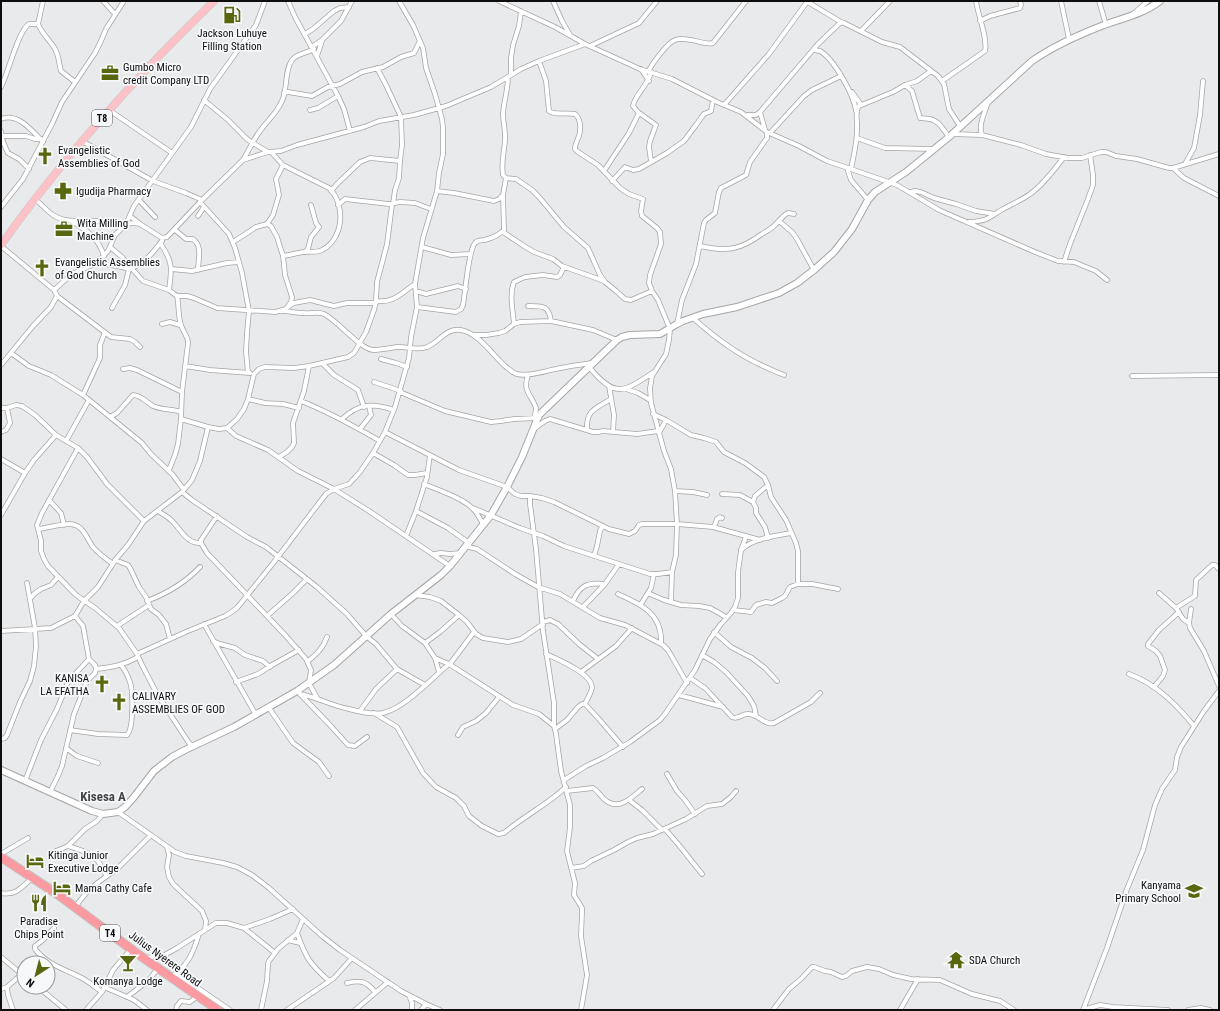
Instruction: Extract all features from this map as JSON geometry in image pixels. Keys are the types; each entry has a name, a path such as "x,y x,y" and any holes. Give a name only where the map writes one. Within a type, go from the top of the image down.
{"highway":[{"name":"Julius Nyerere Road","path":"1,856 75,907 158,968 174,975 198,996 218,1010"}],"main road":[{"name":"T8","path":"1,246 35,199 82,141 146,70 214,1"}],"street":[{"path":"43,1 38,24 44,36 56,50 61,71 75,82"},
{"path":"103,1 115,14"},
{"path":"1,207 14,191 28,169 62,102 98,48 106,29 124,1"},
{"path":"125,226 134,206 191,127 210,89 256,25 265,1"},
{"path":"288,1 344,108 350,131"},
{"path":"97,263 131,269 143,262 164,238 175,230 201,201 243,160 260,131 281,104 289,67 292,60 296,56 305,54 322,40 341,21 352,1"},
{"path":"96,669 128,663 138,655 170,639 230,614 237,608 246,594 278,557 326,494 334,489 345,486 354,479 373,453 385,432 394,410 407,367 417,307 415,284 422,247 437,191 443,149 443,128 440,108 426,68 424,53 413,25 399,1"},
{"path":"499,1 555,27 575,39 640,69 672,79 713,100 741,112 769,132 826,161 891,182 911,192 939,210 1058,261 1074,262 1096,271 1107,280"},
{"path":"553,1 571,36"},
{"path":"243,160 281,151 379,121 414,115 440,108 491,87 521,68 539,60 588,45 640,23 657,1"},
{"path":"651,161 649,147 656,127 635,109 633,103 649,81 653,62 671,42 675,40 690,40 709,44 713,43 746,1"},
{"path":"942,81 985,51 986,46 977,12 976,1"},
{"path":"980,21 990,16 1020,8 1020,1"},
{"path":"1061,1 1069,39"},
{"path":"1099,1 1106,25"},
{"path":"1130,17 1148,1"},
{"path":"536,418 617,340 622,337 630,335 660,334 677,324 693,318 737,307 779,293 796,283 814,270 834,252 848,234 868,200 876,192 906,172 950,136 1032,61 1069,39 1130,17 1160,1"},
{"path":"724,105 769,54 807,2 841,22 882,42 900,47 921,62 942,81 946,88 949,109 960,126"},
{"path":"861,31 887,2"},
{"path":"305,34 334,11 340,8 349,7"},
{"path":"417,307 456,312 461,309 466,289 470,254 473,245 475,242 489,238 503,232 504,230 503,195 506,178 503,173 505,139 503,116 508,90 511,58 519,30 521,11"},
{"path":"555,27 562,21"},
{"path":"747,116 756,115 760,112 818,44 841,22"},
{"path":"1,87 6,78 15,48 25,28 28,25 38,24"},
{"path":"575,39 575,48"},
{"path":"317,56 322,40"},
{"path":"284,93 288,92 312,96 332,86 340,84 362,72 383,67 401,57 414,53 420,41"},
{"path":"818,44 820,51 841,76 856,106 858,126 857,138 849,168 851,180 868,200"},
{"path":"814,50 820,51"},
{"path":"539,60 546,81 549,110 552,113 575,114 579,119 580,134 575,149 594,162 612,181 626,192 643,199 641,211 642,216 660,232 662,244 650,275 649,282 670,329 666,354 655,371 651,381 650,400 658,432 671,469 675,491 677,524 676,555 672,572 672,602"},
{"path":"380,73 383,67"},
{"path":"181,419 208,427 219,429 227,428 237,419 244,409 254,374 259,369 265,367 294,368 310,366 348,357 360,344 368,328 376,302 377,282 387,244 392,204 399,178 402,146 401,117 377,68"},
{"path":"640,69 649,81"},
{"path":"856,112 861,105 917,81 931,71"},
{"path":"677,324 682,300 696,264 702,228 706,220 715,213 719,190 746,175 750,162 767,138 769,132 804,96 812,90 841,76"},
{"path":"1180,175 1194,148 1200,115 1203,81"},
{"path":"905,85 912,91 920,118 931,119 950,136 982,134 1046,154 1077,158 1106,152 1116,156 1137,159 1163,167 1173,168 1219,154"},
{"path":"847,87 861,105"},
{"path":"310,110 318,108 338,96"},
{"path":"204,100 252,143 270,153 283,165 329,188 336,196 345,199 392,204 400,202 415,203 431,209"},
{"path":"612,181 625,167 633,170 639,169 667,153 684,141 696,126 700,118 711,110 713,100"},
{"path":"982,134 980,131 980,125 988,101"},
{"path":"109,110 172,153"},
{"path":"760,112 769,132"},
{"path":"604,171 639,113"},
{"path":"1,119 7,117 17,119 30,127 42,141"},
{"path":"1,131 2,143 8,153 19,159 28,169"},
{"path":"2,136 26,136 42,141"},
{"path":"857,138 885,148 934,149"},
{"path":"82,141 153,181 186,193 201,201 204,207 222,225 230,236 242,273 249,311 246,333 248,373"},
{"path":"1064,262 1093,185 1094,175 1090,155"},
{"path":"969,222 982,221 990,218 1030,194 1064,157"},
{"path":"331,191 360,162 370,158 400,161"},
{"path":"232,242 241,238 256,227 267,224 279,195 276,179 283,165"},
{"path":"1173,168 1180,175 1219,196"},
{"path":"506,178 516,179 532,190 564,227 585,244 591,252 605,282"},
{"path":"437,191 494,200 500,199 503,195"},
{"path":"911,192 921,192 934,198 995,214"},
{"path":"283,256 319,251 324,249 333,240 339,228 340,218 336,196"},
{"path":"2,197 6,200"},
{"path":"35,199 54,216 61,219 72,221 98,221 125,226"},
{"path":"338,205 345,199"},
{"path":"139,200 155,217"},
{"path":"305,252 308,249 311,237 319,227 311,205"},
{"path":"198,216 204,207"},
{"path":"700,246 727,250 737,248 771,229 786,214 794,214"},
{"path":"130,216 158,236 164,238"},
{"path":"72,221 94,237 101,247 104,256"},
{"path":"778,221 792,232 814,270"},
{"path":"54,290 72,274 97,263 110,247 115,235 125,226 134,223 140,224"},
{"path":"267,224 271,226 277,237 283,256 285,275 296,313"},
{"path":"114,225 118,232"},
{"path":"175,230 186,239 193,240 198,244 198,270"},
{"path":"503,232 534,252 553,259 564,267 605,282 628,300 652,291"},
{"path":"230,236 241,238"},
{"path":"160,243 169,257 171,269 169,290"},
{"path":"1,246 54,290 58,296 111,337 132,340 140,347"},
{"path":"110,247 122,256 131,269 146,282 169,290 177,296 194,298 217,308 275,312 294,303 310,300 334,306 352,303 389,301 415,284"},
{"path":"422,247 451,255 470,254"},
{"path":"171,269 192,271 227,263 239,262"},
{"path":"514,324 512,288 514,282 525,277 543,275 557,277 560,275 564,267"},
{"path":"112,308 125,285 131,269"},
{"path":"416,292 426,294 458,286 466,289"},
{"path":"1,364 51,307 58,296"},
{"path":"169,470 177,450 188,339 180,325 177,296"},
{"path":"289,306 292,297"},
{"path":"243,310 248,304"},
{"path":"528,306 540,306 546,308 549,311 551,321"},
{"path":"282,310 305,314 316,312 324,314 343,328 360,344 375,350 397,347 410,349 427,348 444,334 454,330 459,329 472,334 486,335 499,333 520,322 551,321 593,330 617,340"},
{"path":"693,318 730,347 760,365 784,375"},
{"path":"162,324 170,322 180,325"},
{"path":"83,395 100,358 100,345 105,332"},
{"path":"472,334 495,357 514,373 519,375 528,375 557,368 594,362"},
{"path":"357,349 367,348"},
{"path":"11,353 29,366 51,375 83,395 142,443 151,454 178,480 183,491 192,500 247,537 266,547 307,579 335,602 366,636 376,644 397,669 425,685"},
{"path":"381,360 407,367"},
{"path":"322,363 334,375 358,390 364,407"},
{"path":"185,366 254,374"},
{"path":"279,457 292,447 294,443 293,423 299,408 310,366"},
{"path":"589,367 598,378 610,386 616,389 624,389 638,393 650,400"},
{"path":"123,369 130,368 137,370 182,392"},
{"path":"624,389 655,371"},
{"path":"1,770 76,804 103,814 118,812 134,797 154,771 172,757 298,693 308,683 334,665 391,614 450,566 484,525 507,487 533,430 536,418 536,409 527,390 526,382 528,375"},
{"path":"1132,376 1219,375"},
{"path":"374,382 400,391 445,411 487,421 496,422 514,418 536,418"},
{"path":"610,386 610,399 614,415 613,432"},
{"path":"110,417 135,395 158,408 181,412"},
{"path":"248,399 299,408"},
{"path":"587,430 587,419 589,415 610,399"},
{"path":"66,441 89,400"},
{"path":"301,401 342,419 380,441"},
{"path":"1,408 16,405 22,406 35,415 56,434 78,448 87,457 107,484 144,521"},
{"path":"360,429 371,415 369,406"},
{"path":"342,419 353,410 369,406 381,406 394,410"},
{"path":"1,432 8,428 10,423 7,408"},
{"path":"654,414 691,435 716,442 724,452 745,463 764,477 771,497 786,520 796,543 798,551 798,584"},
{"path":"533,430 545,421 550,420 598,432 603,431 637,434 658,432"},
{"path":"658,432 666,420"},
{"path":"1,631 51,628 75,616 84,601 98,587 144,521 183,491 192,480 197,472 208,427"},
{"path":"227,428 236,436 263,448 279,457 298,471 334,489 384,520 450,566"},
{"path":"385,432 459,470 507,487 515,494 542,498 554,502 602,527 616,532 629,534 635,531 639,525 642,524 677,524 714,527 760,540"},
{"path":"1,514 25,473 56,434"},
{"path":"78,448 38,522 41,551 44,559 52,572 84,601 116,626 138,655 157,694 193,747"},
{"path":"373,453 408,475 427,474"},
{"path":"406,536 416,511 427,474 430,455"},
{"path":"1,459 25,473"},
{"path":"424,484 454,497 473,508 564,546 654,574 667,574 672,572"},
{"path":"748,499 768,485"},
{"path":"675,491 693,492 707,495"},
{"path":"722,494 740,495 753,502"},
{"path":"530,496 543,631 554,703 554,728 571,816 567,851 575,883 574,895 582,908 581,936 587,975 581,1010"},
{"path":"754,496 753,502 756,513 763,523 768,538"},
{"path":"49,500 61,513 64,525"},
{"path":"473,508 484,525"},
{"path":"158,511 172,520 183,535 191,541 201,543"},
{"path":"416,511 448,528 474,548 540,589 566,597 600,618 632,628 665,646 687,683"},
{"path":"217,516 201,540 201,543 207,553 308,661 311,670 308,683 317,698"},
{"path":"714,527 717,519 720,517 722,518"},
{"path":"38,530 64,525 76,525 84,532 92,546 103,557 114,562 128,565 150,609 159,615 166,624 170,639"},
{"path":"594,556 602,527"},
{"path":"741,550 760,540 791,533"},
{"path":"564,780 630,742 660,720 679,695 724,616 733,610 738,598 738,572 741,550 746,537"},
{"path":"468,543 474,548"},
{"path":"434,554 460,553"},
{"path":"583,607 605,584 619,564"},
{"path":"1154,687 1163,676 1164,670 1160,656 1156,651 1148,646 1148,644 1177,610 1195,596 1195,583 1199,577 1212,565 1215,565 1219,569"},
{"path":"116,626 148,603 180,585 200,567"},
{"path":"641,604 652,584 654,574"},
{"path":"30,599 41,589 51,585 58,577"},
{"path":"267,616 307,579"},
{"path":"1,740 7,735 30,681 34,666 36,648 35,628 27,583"},
{"path":"573,602 576,594 584,586 588,584 605,584"},
{"path":"733,610 751,612 756,605 766,602 772,603 782,598 785,596 790,587 798,584 812,584 838,589"},
{"path":"648,593 681,605 714,609 724,616"},
{"path":"1159,593 1177,610 1183,619 1189,623"},
{"path":"566,597 576,594"},
{"path":"618,594 641,604 656,618 661,633 661,644"},
{"path":"415,595 430,597 441,601 467,622 474,632 483,638 508,642 521,639 543,623 550,620 558,624 598,659"},
{"path":"1191,609 1189,623 1192,632 1204,651 1219,686"},
{"path":"391,614 402,626 425,643 435,658 439,672"},
{"path":"425,643 459,615"},
{"path":"50,792 58,776 65,754 74,714 87,681 95,673 96,669 95,665 89,659 83,626 75,616"},
{"path":"204,624 256,715"},
{"path":"537,627 543,631"},
{"path":"581,672 598,659 602,658 616,646 632,628"},
{"path":"298,693 360,711 382,713 389,711 401,704 449,664 474,632"},
{"path":"714,632 731,647 752,658 765,668 777,681"},
{"path":"652,639 661,633"},
{"path":"308,661 319,652 327,637"},
{"path":"213,641 234,648 245,655 263,661 270,667"},
{"path":"236,682 258,674 299,650"},
{"path":"546,654 581,672 592,686 585,704 578,707 567,720 554,728"},
{"path":"702,655 714,662 726,672 748,696 754,706 756,716"},
{"path":"435,658 449,664 513,705 540,714 554,728"},
{"path":"25,781 44,733 57,709 68,682 89,659"},
{"path":"70,730 98,734 127,735 129,733 132,718 132,689 128,676 121,665"},
{"path":"360,711 376,689 397,669"},
{"path":"311,670 322,673"},
{"path":"1129,674 1146,681 1154,687 1182,712 1194,726"},
{"path":"690,678 705,688 732,717 735,718 747,714 756,716 768,724 773,724 810,702 820,693"},
{"path":"1168,1010 1113,1008 1100,1005 1083,1010 1144,846 1155,805 1162,789 1175,770 1177,757 1181,748 1219,690"},
{"path":"298,693 328,723 348,746 355,746 367,738"},
{"path":"679,695 723,707"},
{"path":"458,735 463,727 476,721 486,713 500,697"},
{"path":"585,704 622,747"},
{"path":"269,708 292,743 320,762 329,776"},
{"path":"374,713 397,727 423,773 436,787 456,798 472,819 487,829 500,834 504,833 520,820 547,804 566,789 592,788 612,804 617,804 629,800 642,788"},
{"path":"66,748 77,756 98,763"},
{"path":"65,754 70,752"},
{"path":"667,774 677,791 695,814"},
{"path":"571,868 584,866 628,842 686,819 707,806 722,804 736,791"},
{"path":"629,800 663,829 702,874"},
{"path":"118,812 175,852 186,856 212,860 237,867 260,881 331,943 409,995 440,1010"},
{"path":"51,853 68,846 103,814"},
{"path":"75,907 88,892 118,868 151,835"},
{"path":"1,856 28,838"},
{"path":"68,846 85,852 97,860 101,869 107,876"},
{"path":"166,846 169,855 167,867 169,877 173,884 202,912 206,921 205,930"},
{"path":"1,893 15,893 32,877"},
{"path":"244,928 270,920 293,909"},
{"path":"261,1010 267,981 268,964 272,956 297,932 303,919"},
{"path":"144,958 163,956 205,930 220,923 227,923 244,928 275,953"},
{"path":"54,928 35,946 34,949 39,955 51,963 81,978 102,992"},
{"path":"297,932 306,957 329,981"},
{"path":"199,934 187,963 174,975 230,1010"},
{"path":"288,940 300,943"},
{"path":"86,1010 102,992 112,970 131,949"},
{"path":"1,957 16,969"},
{"path":"287,1010 340,973 352,958"},
{"path":"773,1010 788,989 801,979 812,967 831,972 842,977 859,968 873,967 893,975 911,979 940,980 966,992 1000,1001 1014,1010"},
{"path":"127,997 148,980 158,968"},
{"path":"900,1010 918,979"},
{"path":"1,989 7,987 16,980"},
{"path":"347,983 360,981 364,982 375,992"},
{"path":"355,1010 388,982"},
{"path":"7,987 13,1010"},
{"path":"104,987 134,1000 147,1010"},
{"path":"48,995 66,1010"},
{"path":"409,995 412,1003 412,1010"},
{"path":"176,1010 181,1001 190,1002 198,996"},
{"path":"421,1010 426,1004"},
{"path":"1190,1010 1201,1008 1210,1010"}],"place":[{"name":"Jackson Luhuye Filling Station","path":"232,15"},
{"name":"Gumbo Micro credit Company LTD","path":"110,73"},
{"name":"Evangelistic Assemblies of God","path":"45,156"},
{"name":"Igudija Pharmacy","path":"63,191"},
{"name":"Wita Milling Machine","path":"64,229"},
{"name":"Evangelistic Assemblies of God Church","path":"42,268"},
{"name":"KANISA LA EFATHA","path":"102,684"},
{"name":"CALIVARY ASSEMBLIES OF GOD","path":"119,702"},
{"name":"Kitinga Junior Executive Lodge","path":"35,861"},
{"name":"Mama Cathy Cafe","path":"62,888"},
{"name":"Kanyama Primary School","path":"1194,891"},
{"name":"Paradise Chips Point","path":"39,903"},
{"name":"SDA Church","path":"956,960"},
{"name":"Komanya Lodge","path":"128,963"}],"district":[{"name":"Kisesa A","path":"103,796"}]}
